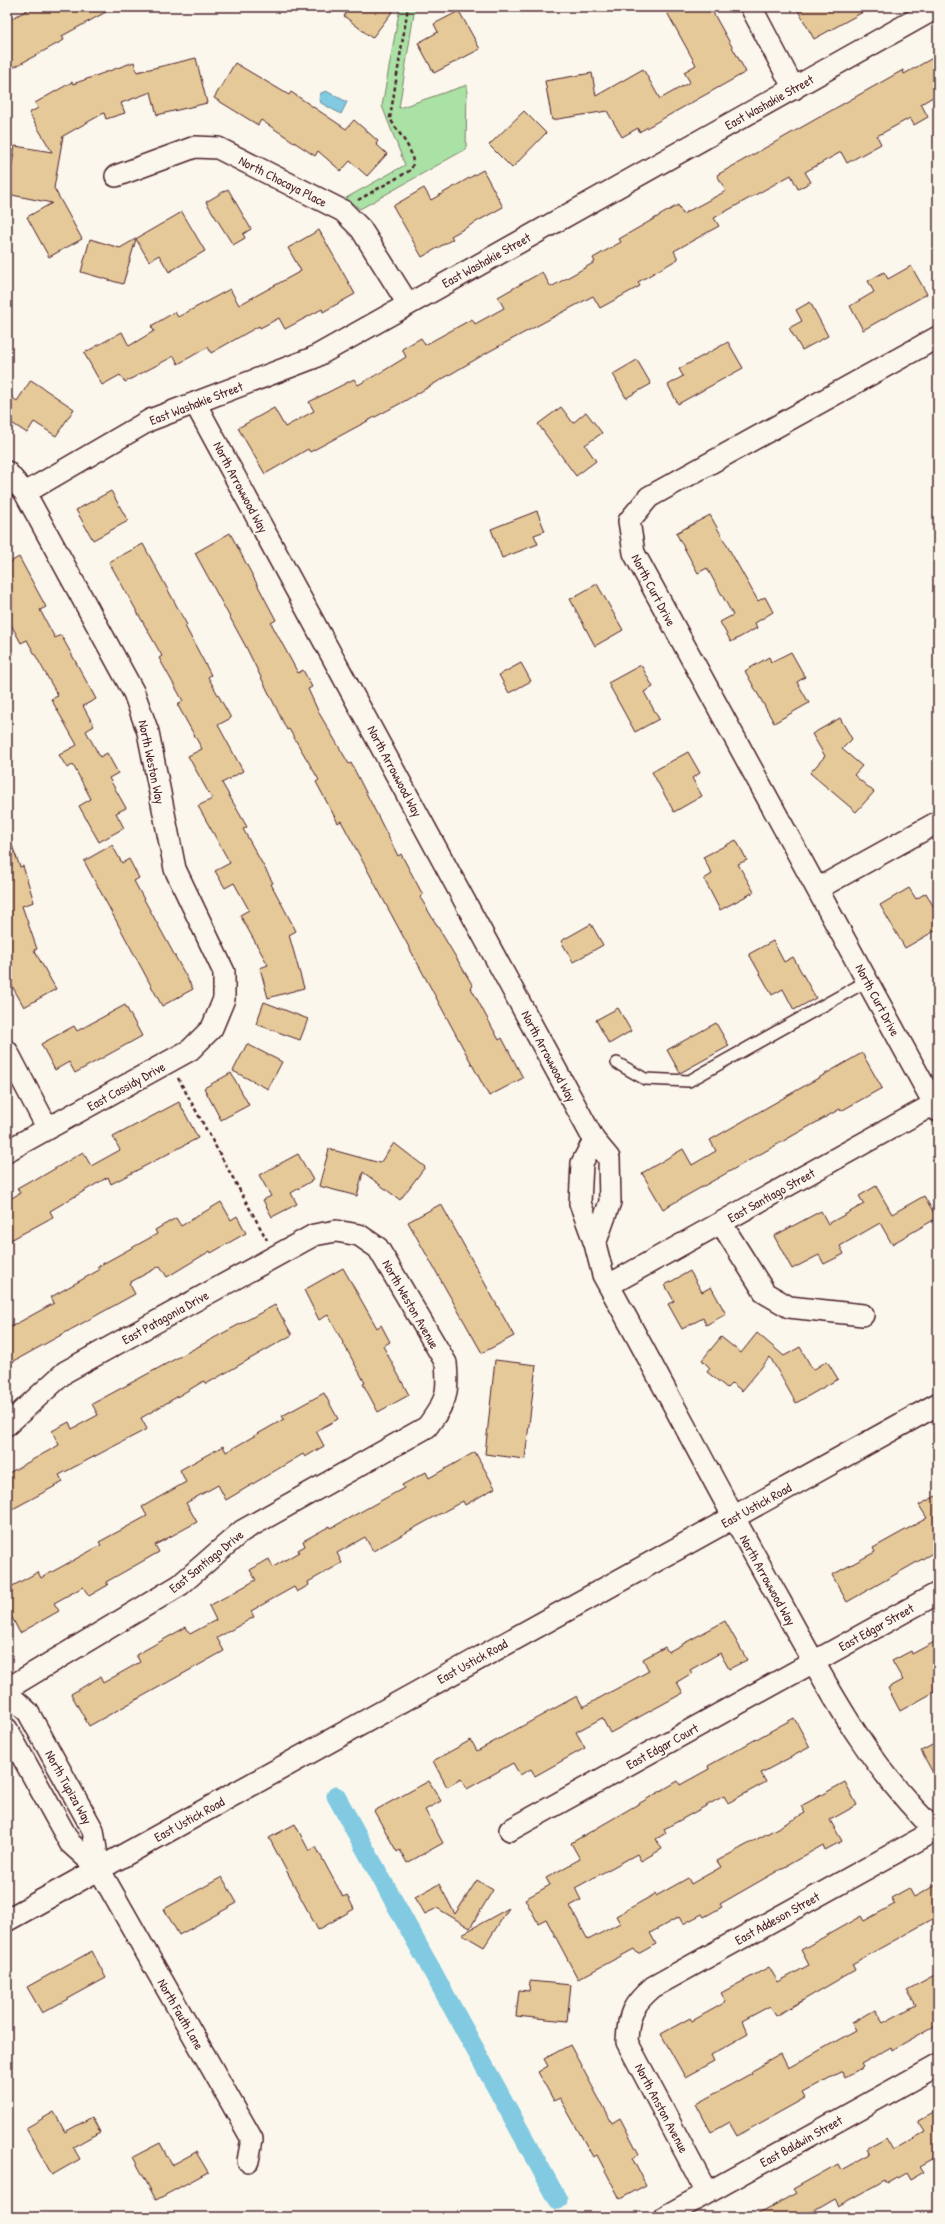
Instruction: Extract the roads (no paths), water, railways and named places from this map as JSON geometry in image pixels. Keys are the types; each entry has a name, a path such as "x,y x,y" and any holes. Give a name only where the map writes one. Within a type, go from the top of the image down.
{"main road":[{"name":"East Ustick Road","path":"7,1920 938,1404"}],"street":[{"path":"751,7 794,89"},
{"name":"East Washakie Street","path":"25,493 150,420 313,358 938,7"},
{"name":"North Chocaya Place","path":"116,176 195,147 218,148 343,211 361,229 408,304"},
{"name":"North Curt Drive","path":"936,1108 634,553 629,521 650,497 938,337"},
{"name":"North Arrowwood Way","path":"195,403 594,1140 609,1158 610,1202 595,1244"},
{"name":"North Weston Way","path":"7,472 25,493 134,693 148,732 175,869 224,972 224,999"},
{"path":"817,889 938,822"},
{"name":"East Cassidy Drive","path":"7,1151 190,1050 212,1028 224,999"},
{"path":"7,1051 48,1129"},
{"name":"East Santiago Street","path":"608,1286 721,1223 936,1108"},
{"name":"North Arrowwood Way","path":"594,1140 582,1163 580,1203 595,1244 603,1275 608,1286 814,1662 862,1742 887,1775 937,1831"},
{"path":"721,1223 766,1293 789,1307 863,1315"},
{"name":"East Patagonia Drive","path":"7,1425 64,1372 314,1235 336,1232"},
{"name":"North Weston Avenue","path":"336,1232 359,1235 378,1248 446,1363 448,1385 444,1405"},
{"name":"East Santiago Drive","path":"7,1689 180,1585 242,1531 427,1427 444,1405"},
{"name":"East Edgar Street","path":"814,1662 938,1593"},
{"name":"East Edgar Court","path":"510,1830 814,1662"},
{"name":"North Tupiza Way","path":"7,1693 28,1712 93,1830 99,1869"},
{"name":"North Tupiza Way","path":"7,1729 70,1843 99,1869"},
{"name":"East Addeson Street","path":"628,2020 637,2001 653,1987 937,1831"},
{"name":"North Fauth Lane","path":"99,1869 252,2139 248,2161"},
{"name":"North Anston Avenue","path":"628,2020 627,2042 707,2193"},
{"name":"East Baldwin Street","path":"664,2217 938,2065"}],"lane":[{"path":"617,1063 645,1079 689,1080 867,981"}],"water":[{"path":"326,91 347,102 341,114 321,103 319,98 321,93"}],"waterway":[{"path":"336,1796 558,2200"}]}
